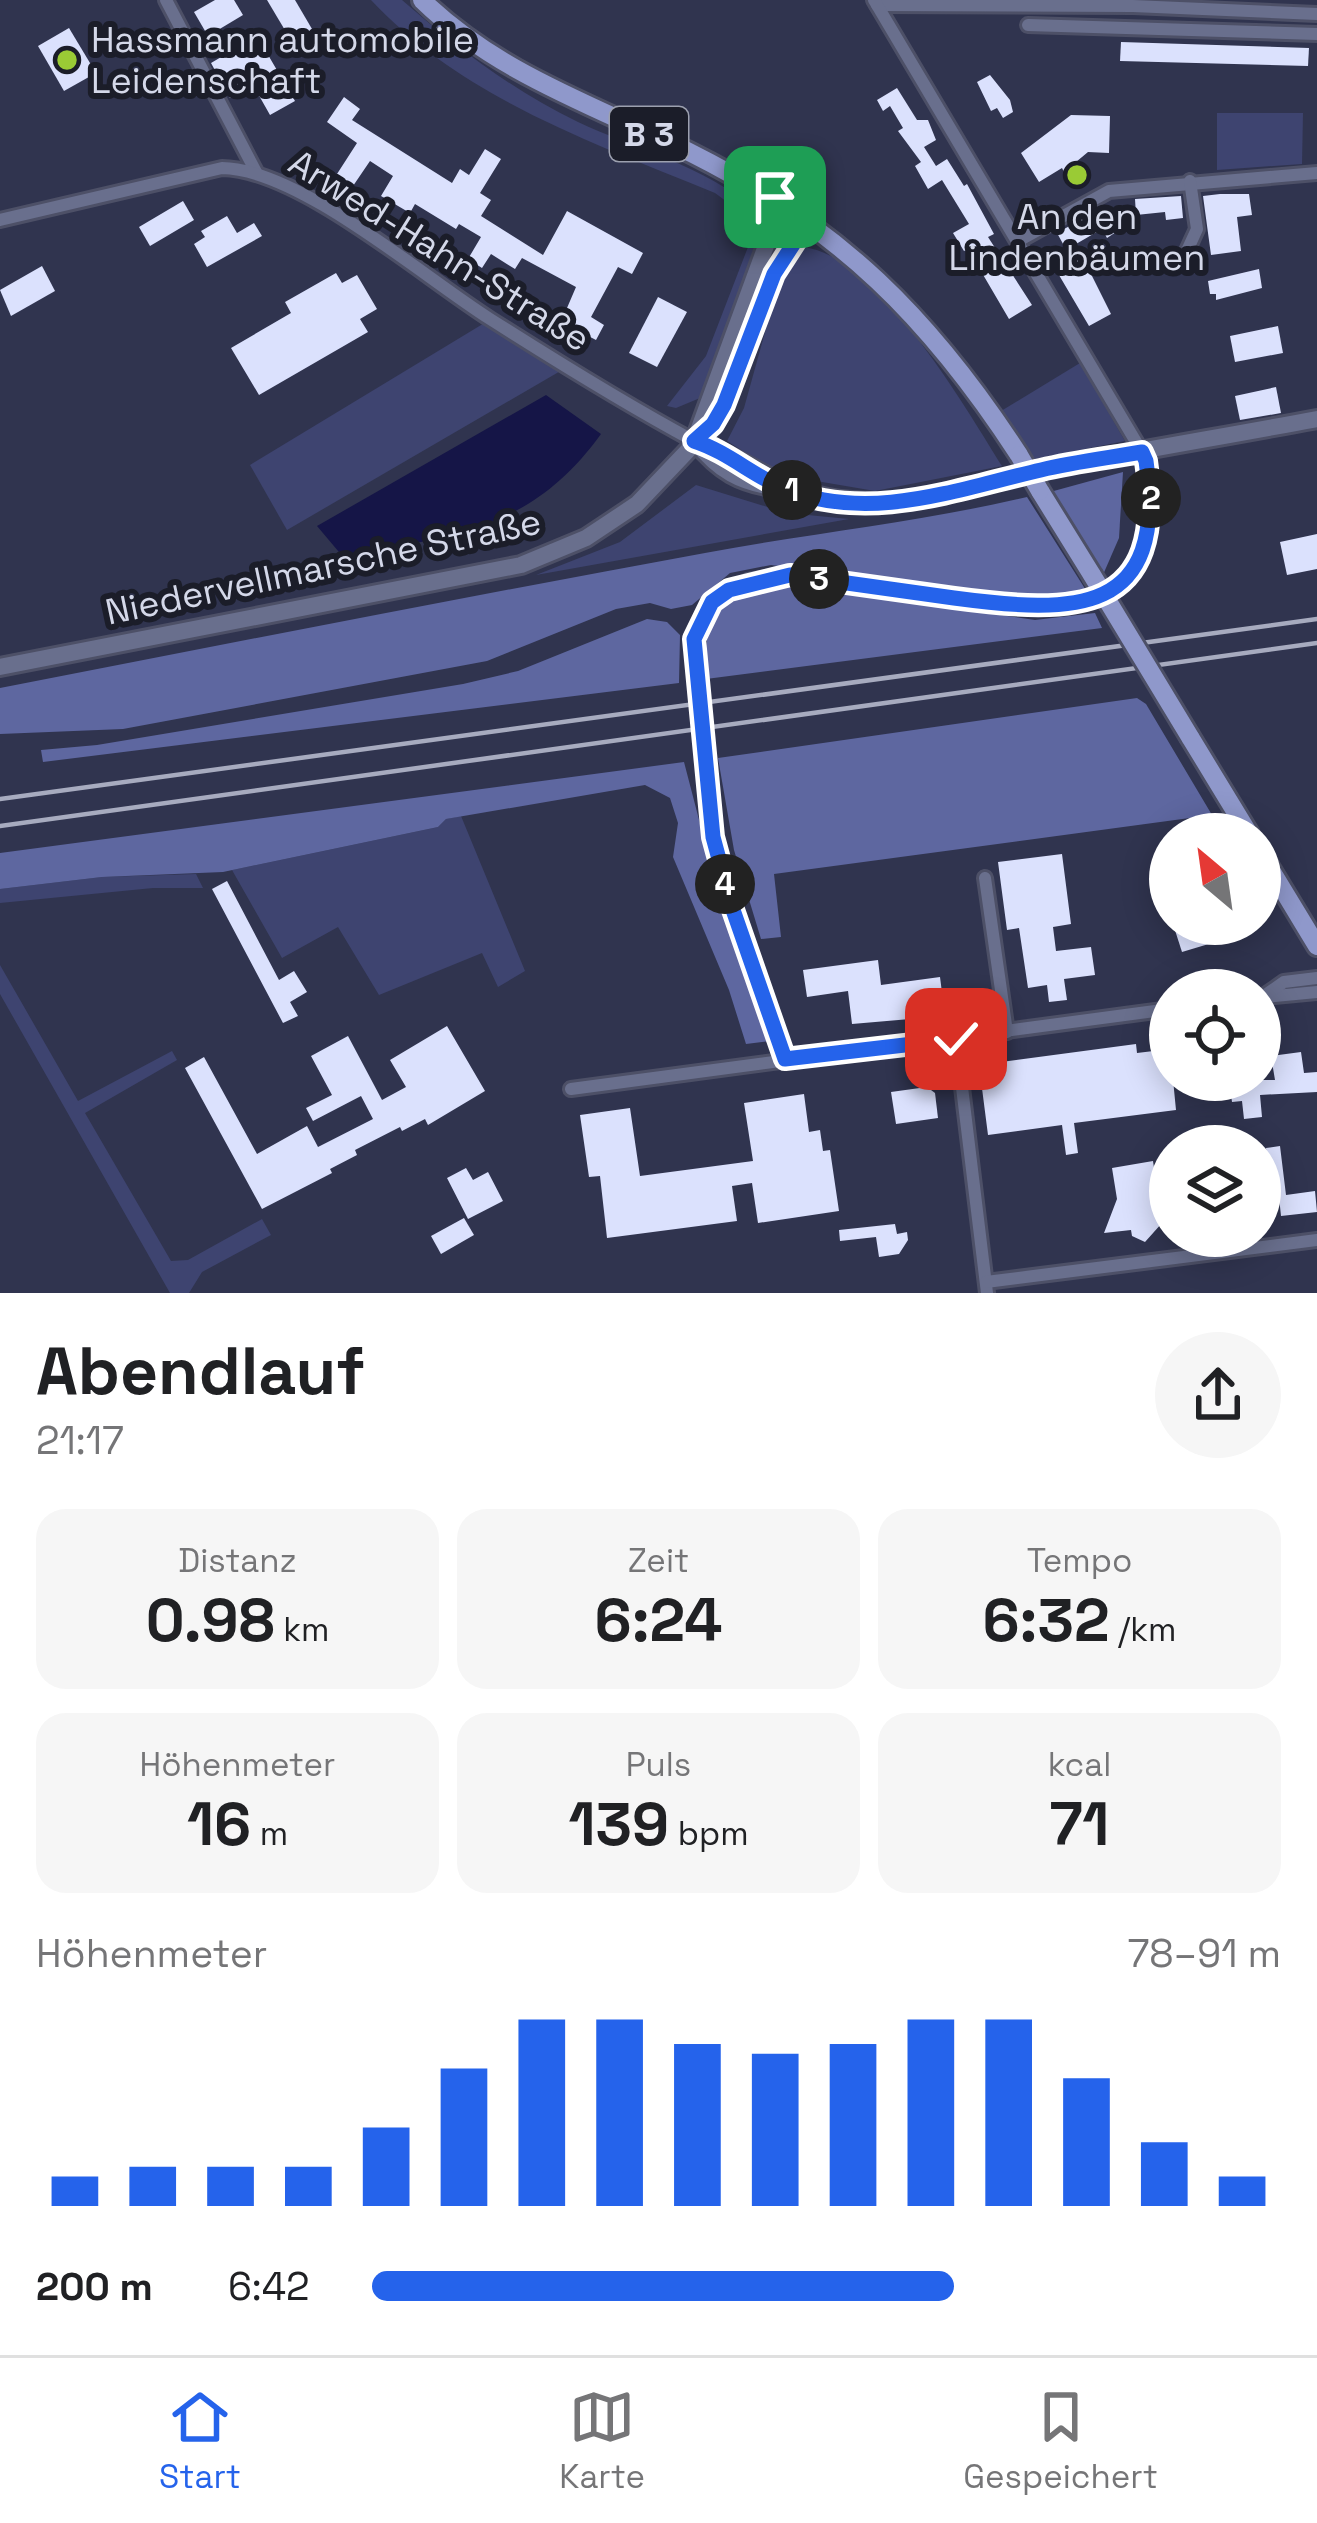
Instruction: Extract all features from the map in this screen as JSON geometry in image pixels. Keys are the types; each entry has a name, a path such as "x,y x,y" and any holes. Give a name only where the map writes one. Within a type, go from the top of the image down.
{"main road":[{"name":"B 3","path":"422,0 466,38 547,88 748,184 809,220 860,261 939,342 1019,455 1236,813"},
{"path":"748,184 762,210 767,243"},
{"path":"809,220 793,220 780,227 767,243 694,441 726,452 784,488 879,503 928,500 1042,470 1317,419"},
{"name":"Niedervellmarsche Straße","path":"0,667 521,565 586,538 637,504 713,424 774,274 809,220"},
{"path":"1281,887 1317,946"}],"street":[{"path":"166,0 256,172"},
{"path":"876,2 1145,4 1317,14"},
{"path":"785,1059 722,872 703,756 694,639 712,602 729,590 790,575 1033,608 1087,603 1125,578 1151,526 1152,501 1142,452 876,2"},
{"path":"1028,25 1317,34"},
{"name":"Arwed-Hahn-Straße","path":"0,220 222,168 256,172 298,191 491,319 694,441"},
{"path":"1018,241 1109,190 1317,172"},
{"path":"1186,253 1197,229 1190,181"},
{"path":"985,878 1006,1032"},
{"path":"1281,984 1317,978"},
{"path":"1281,996 1317,992"},
{"path":"571,1089 1149,1012"},
{"path":"956,1039 987,1288 1317,1240"}],"shaded area":[{"path":"371,0 402,0 530,96 714,181 753,209 758,237 700,398 676,408 667,406 706,356 748,247 748,229 741,215 715,193 577,136 488,91 407,35"},
{"path":"1217,113 1303,113 1302,164 1217,170"},
{"path":"803,247 831,256 888,304 942,372 1002,466 875,491 781,475 727,441 744,408 777,289"},
{"path":"491,319 569,366 287,530 250,465"},
{"path":"1080,363 1125,441 1030,460 1001,411"},
{"path":"546,395 601,434 574,466 517,510 455,534 344,558 317,526"},
{"path":"1123,472 1119,538 1102,577 1050,492"},
{"path":"696,485 787,513 849,519 536,575 620,542"},
{"path":"1027,497 1089,595 1051,601 771,565 730,573 692,605 671,609 650,603 616,609 487,661 123,729 0,734 0,688 617,569"},
{"path":"787,585 1035,620 1095,613 1102,628 706,679 708,636 719,609 744,594"},
{"path":"647,619 667,622 680,635 679,683 43,762 41,750 97,745 518,671"},
{"path":"1137,698 1146,704 1211,813 1149,813 1149,823 774,874 781,937 761,939 734,850 718,758"},
{"path":"684,762 723,912 770,1041 746,1044 729,990 673,857 678,823 670,798 645,785 446,819 438,827 223,872 102,877 0,889 0,853"},
{"path":"461,816 525,971 498,987 482,953 379,995 338,927 282,958 232,870 438,827 446,819"},
{"path":"196,874 203,888 153,888 0,903 0,889 102,877"},
{"path":"0,965 78,1101 172,1051 177,1060 85,1113 171,1261 188,1260 262,1219 271,1235 202,1272 189,1293 170,1293 0,994"}],"building":[{"path":"215,0 234,0 243,15 208,36 194,12"},
{"path":"267,0 295,0 312,29 292,42"},
{"name":"Hassmann automobile Leidenschaft","path":"69,28 96,73 64,91 38,46"},
{"path":"257,36 295,101 270,115 253,85 230,98 211,63"},
{"path":"1121,42 1309,48 1308,66 1120,61"},
{"path":"990,75 1010,100 1013,112 1003,118 997,108 991,111 977,82"},
{"path":"897,88 917,120 928,120 936,140 924,147 936,166 947,159 967,184 994,234 988,237 1032,305 1009,319 968,249 964,251 953,233 969,224 942,180 928,189 915,166 921,162 898,131 903,128 890,106 883,111 877,100"},
{"path":"344,97 360,109 352,120 452,183 460,169 469,175 485,149 501,159 480,193 491,200 481,216 543,255 567,211 643,253 632,274 618,267 591,317 604,325 596,340 561,322 576,287 522,258 515,269 491,254 482,268 468,259 481,237 459,224 456,229 415,204 410,213 381,196 393,176 370,161 353,186 337,174 357,143 327,122"},
{"path":"1071,115 1110,116 1109,153 1088,152 1064,172 1062,168 1039,182 1021,153"},
{"path":"1249,194 1252,215 1237,217 1241,251 1211,255 1203,196"},
{"path":"1181,196 1183,218 1166,220 1165,212 1136,215 1135,199"},
{"path":"183,201 194,220 150,246 139,227"},
{"path":"1107,205 1122,228 1107,238 1102,229 1076,244 1111,314 1089,326 1056,270 1072,260 1057,233"},
{"path":"227,216 237,233 254,223 262,236 207,267 194,244 205,237 201,231"},
{"path":"42,266 55,291 11,316 0,290"},
{"path":"1259,269 1262,288 1216,300 1216,294 1210,294 1208,281"},
{"path":"336,273 342,283 357,275 377,309 360,319 368,332 259,395 231,348 291,313 285,302"},
{"path":"658,297 687,312 657,367 629,353"},
{"path":"1278,326 1283,353 1235,362 1230,336"},
{"path":"1276,387 1281,413 1240,420 1235,396"},
{"path":"1317,534 1317,569 1287,575 1280,542"},
{"path":"1062,854 1071,924 1053,927 1056,951 1091,947 1095,975 1064,979 1067,1000 1049,1002 1047,985 1028,988 1019,928 1007,930 998,862"},
{"path":"227,881 279,980 294,971 307,992 290,1002 298,1016 283,1023 212,889"},
{"path":"878,960 881,985 940,977 945,1016 852,1024 848,991 807,997 803,970"},
{"path":"447,1026 485,1091 428,1125 425,1119 402,1131 400,1127 355,1150 357,1155 330,1169 332,1173 262,1209 185,1068 204,1057 257,1154 307,1126 318,1147 373,1119 361,1096 313,1121 306,1108 332,1095 311,1056 348,1036 382,1100 406,1087 390,1060"},
{"path":"1136,1044 1137,1053 1149,1052 1149,1101 1175,1101 1176,1110 1074,1123 1078,1153 1066,1155 1062,1125 988,1135 979,1065"},
{"path":"1301,1052 1304,1073 1317,1072 1317,1092 1281,1094 1281,1055"},
{"path":"927,1087 935,1093 938,1118 896,1124 891,1092"},
{"path":"804,1094 809,1132 820,1130 823,1151 830,1150 839,1211 758,1223 752,1183 732,1186 737,1221 607,1238 600,1176 589,1177 580,1115 630,1108 640,1176 753,1161 744,1103"},
{"path":"1242,1101 1261,1101 1262,1117 1244,1119"},
{"path":"1281,1154 1286,1195 1315,1191 1317,1212 1281,1216"},
{"path":"1149,1162 1149,1238 1145,1242 1132,1236 1131,1230 1104,1233 1117,1199 1112,1168"},
{"path":"466,1168 473,1180 488,1172 503,1201 468,1219 447,1178"},
{"path":"464,1218 474,1235 441,1254 431,1236"},
{"path":"895,1224 897,1234 907,1232 908,1240 899,1254 879,1257 876,1237 840,1241 839,1230"}],"railway":[{"path":"0,799 1317,619"},
{"path":"0,826 1317,643"}],"place":[{"name":"Hassmann automobile Leidenschaft","path":"67,60"},
{"name":"An den Lindenbäumen","path":"1077,175"}],"route":[{"path":"775,197 809,220 774,274 724,405 713,424 694,441 726,452 784,488 879,503 928,500 1042,470 1142,452 1146,461 1151,526 1141,554 1125,578 1087,603 1033,608 790,575 748,581 729,590 712,602 699,623 694,677 713,837 785,1059 956,1039"}]}
